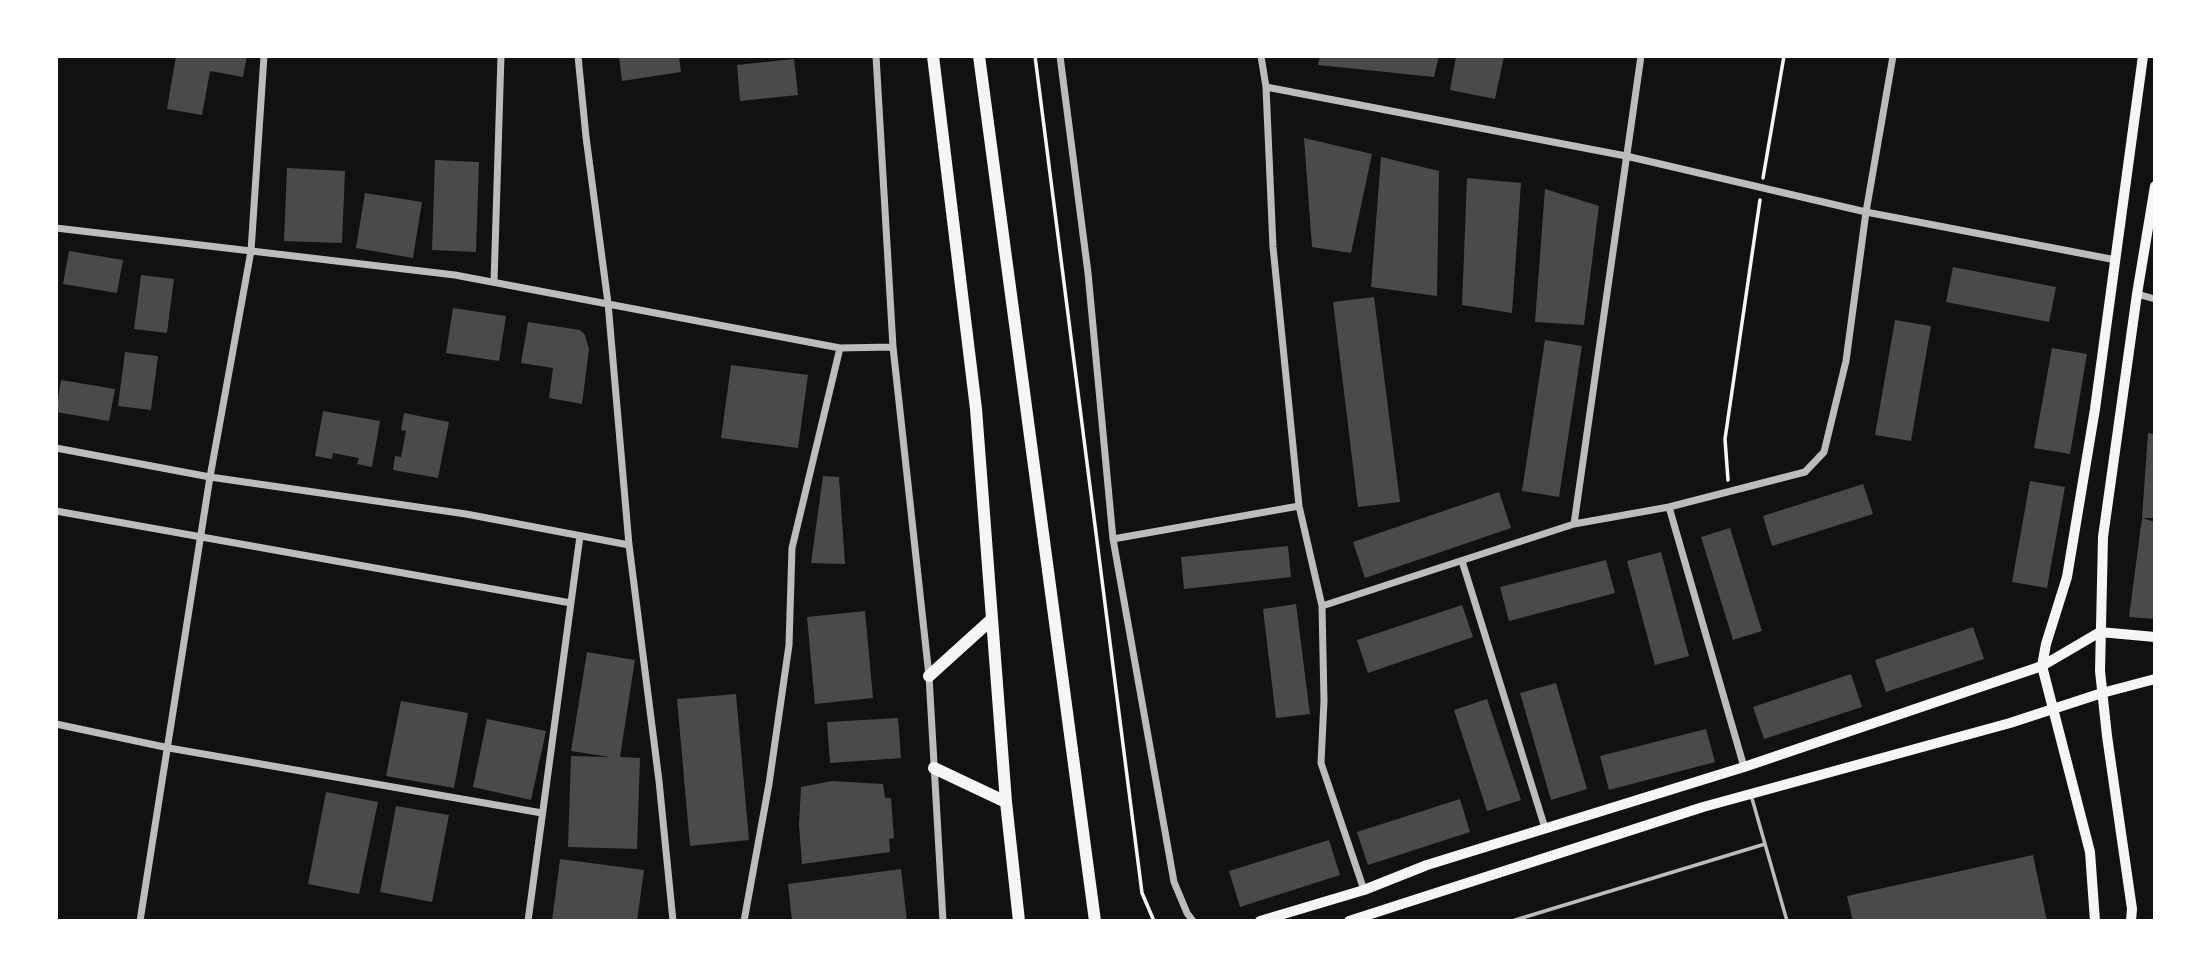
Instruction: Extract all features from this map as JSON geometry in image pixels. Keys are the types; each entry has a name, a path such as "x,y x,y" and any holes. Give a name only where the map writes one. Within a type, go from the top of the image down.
{"highway":[{"path":"933,56 976,409 1006,802 1018,921"},
{"path":"979,56 1095,921"},
{"path":"929,676 992,619"},
{"path":"934,768 1006,802"}],"main road":[{"path":"2095,921 2090,852 2042,666 2067,577 2095,409 2143,56"},
{"path":"2131,921 2132,909 2099,671 2103,537 2155,186"},
{"path":"1260,921 1364,890 1426,865 1744,767 2042,666 2100,632 2155,637"},
{"path":"1349,921 1703,807 2010,723 2102,693 2155,680"}],"street":[{"path":"140,921 210,477 251,251 264,56"},
{"path":"494,282 500,56"},
{"path":"578,56 608,303 628,545 659,781 673,921"},
{"path":"876,56 893,347 929,676 943,921"},
{"path":"1060,56 1088,273 1114,540 1174,882 1187,913 1194,921"},
{"path":"1261,56 1266,87 1273,247 1299,506 1322,606 1324,701 1321,763 1364,890"},
{"path":"1574,524 1641,56"},
{"path":"1322,606 1574,524 1669,507 1805,472 1824,452 1846,361 1866,212 1893,56"},
{"path":"1266,87 1626,156 1866,212 2116,260"},
{"path":"56,228 455,275 840,348 893,347"},
{"path":"2137,294 2155,299"},
{"path":"744,921 769,784 789,645 792,548 840,348"},
{"path":"56,448 210,477 466,514 628,545"},
{"path":"1114,540 1299,506"},
{"path":"1669,507 1744,767"},
{"path":"56,511 571,603"},
{"path":"528,921 580,536"},
{"path":"1462,561 1545,828"},
{"path":"56,724 169,748 542,813"}],"lane":[{"path":"1750,794 1787,921"},
{"path":"1511,921 1765,845"}],"path":[{"path":"1035,56 1141,879 1143,893 1154,921"},
{"path":"1729,491 1725,439 1783,56"}],"building":[{"path":"176,56 247,56 243,77 210,71 202,115 167,109"},
{"path":"619,56 679,56 681,72 622,81"},
{"path":"1320,56 1439,56 1434,77 1318,65"},
{"path":"1456,56 1504,56 1495,99 1450,90"},
{"path":"794,59 798,95 740,101 737,65"},
{"path":"1304,138 1372,154 1351,253 1312,247"},
{"path":"1381,157 1439,171 1437,296 1371,287"},
{"path":"435,160 479,162 476,252 432,250"},
{"path":"287,168 345,171 342,243 284,241"},
{"path":"1467,178 1521,183 1512,313 1462,305"},
{"path":"1545,189 1599,206 1584,325 1535,322"},
{"path":"365,193 422,202 413,258 356,248"},
{"path":"69,251 123,260 117,293 63,284"},
{"path":"1953,267 2056,287 2049,322 1946,302"},
{"path":"141,275 174,279 167,333 134,329"},
{"path":"1374,297 1400,502 1358,507 1333,302"},
{"path":"453,308 506,316 499,361 446,353"},
{"path":"1895,320 1931,326 1911,441 1875,435"},
{"path":"528,322 580,330 585,335 589,349 582,404 549,398 553,368 521,363"},
{"path":"1545,340 1582,346 1559,497 1522,491"},
{"path":"2052,348 2087,354 2070,454 2034,448"},
{"path":"125,352 158,356 151,410 118,406"},
{"path":"731,365 808,375 798,448 721,438"},
{"path":"61,380 115,389 109,421 56,412"},
{"path":"323,411 380,421 372,467 357,464 359,458 333,453 332,459 315,456"},
{"path":"404,413 449,422 438,478 393,470 395,456 401,457 406,431 401,430"},
{"path":"2148,433 2155,434 2155,518 2142,518"},
{"path":"823,476 839,477 845,564 811,563"},
{"path":"2030,481 2065,487 2047,588 2012,582"},
{"path":"1863,484 1873,514 1772,546 1763,516"},
{"path":"1499,492 1511,528 1365,578 1353,542"},
{"path":"2142,518 2155,522 2155,619 2129,617"},
{"path":"1730,528 1762,631 1733,640 1701,537"},
{"path":"1288,546 1291,577 1184,589 1181,557"},
{"path":"1661,552 1689,656 1655,665 1627,561"},
{"path":"1606,560 1615,593 1509,621 1500,587"},
{"path":"1296,604 1310,714 1276,718 1263,609"},
{"path":"1462,605 1473,637 1368,673 1357,640"},
{"path":"865,611 873,698 815,704 807,617"},
{"path":"1973,627 1984,659 1886,692 1875,660"},
{"path":"587,652 635,660 620,757 640,758 637,849 568,847 571,756 610,757 571,751"},
{"path":"1851,674 1862,707 1764,739 1753,707"},
{"path":"1556,683 1587,789 1551,800 1520,693"},
{"path":"736,694 749,840 690,846 677,699"},
{"path":"1487,699 1521,800 1487,811 1454,710"},
{"path":"401,701 468,713 454,788 386,776"},
{"path":"898,718 901,758 830,763 827,722"},
{"path":"487,719 546,731 531,800 473,787"},
{"path":"1706,729 1715,762 1609,790 1600,756"},
{"path":"832,781 883,784 885,798 891,798 894,838 889,839 890,852 802,864 799,825 801,787"},
{"path":"326,792 378,802 359,894 308,884"},
{"path":"1460,799 1470,832 1368,865 1357,832"},
{"path":"396,806 449,815 432,902 380,892"},
{"path":"1329,840 1340,875 1240,907 1229,871"},
{"path":"2033,855 2047,921 1853,921 1847,896"},
{"path":"560,859 644,870 637,921 552,921"},
{"path":"901,869 907,921 792,921 788,884"}]}
